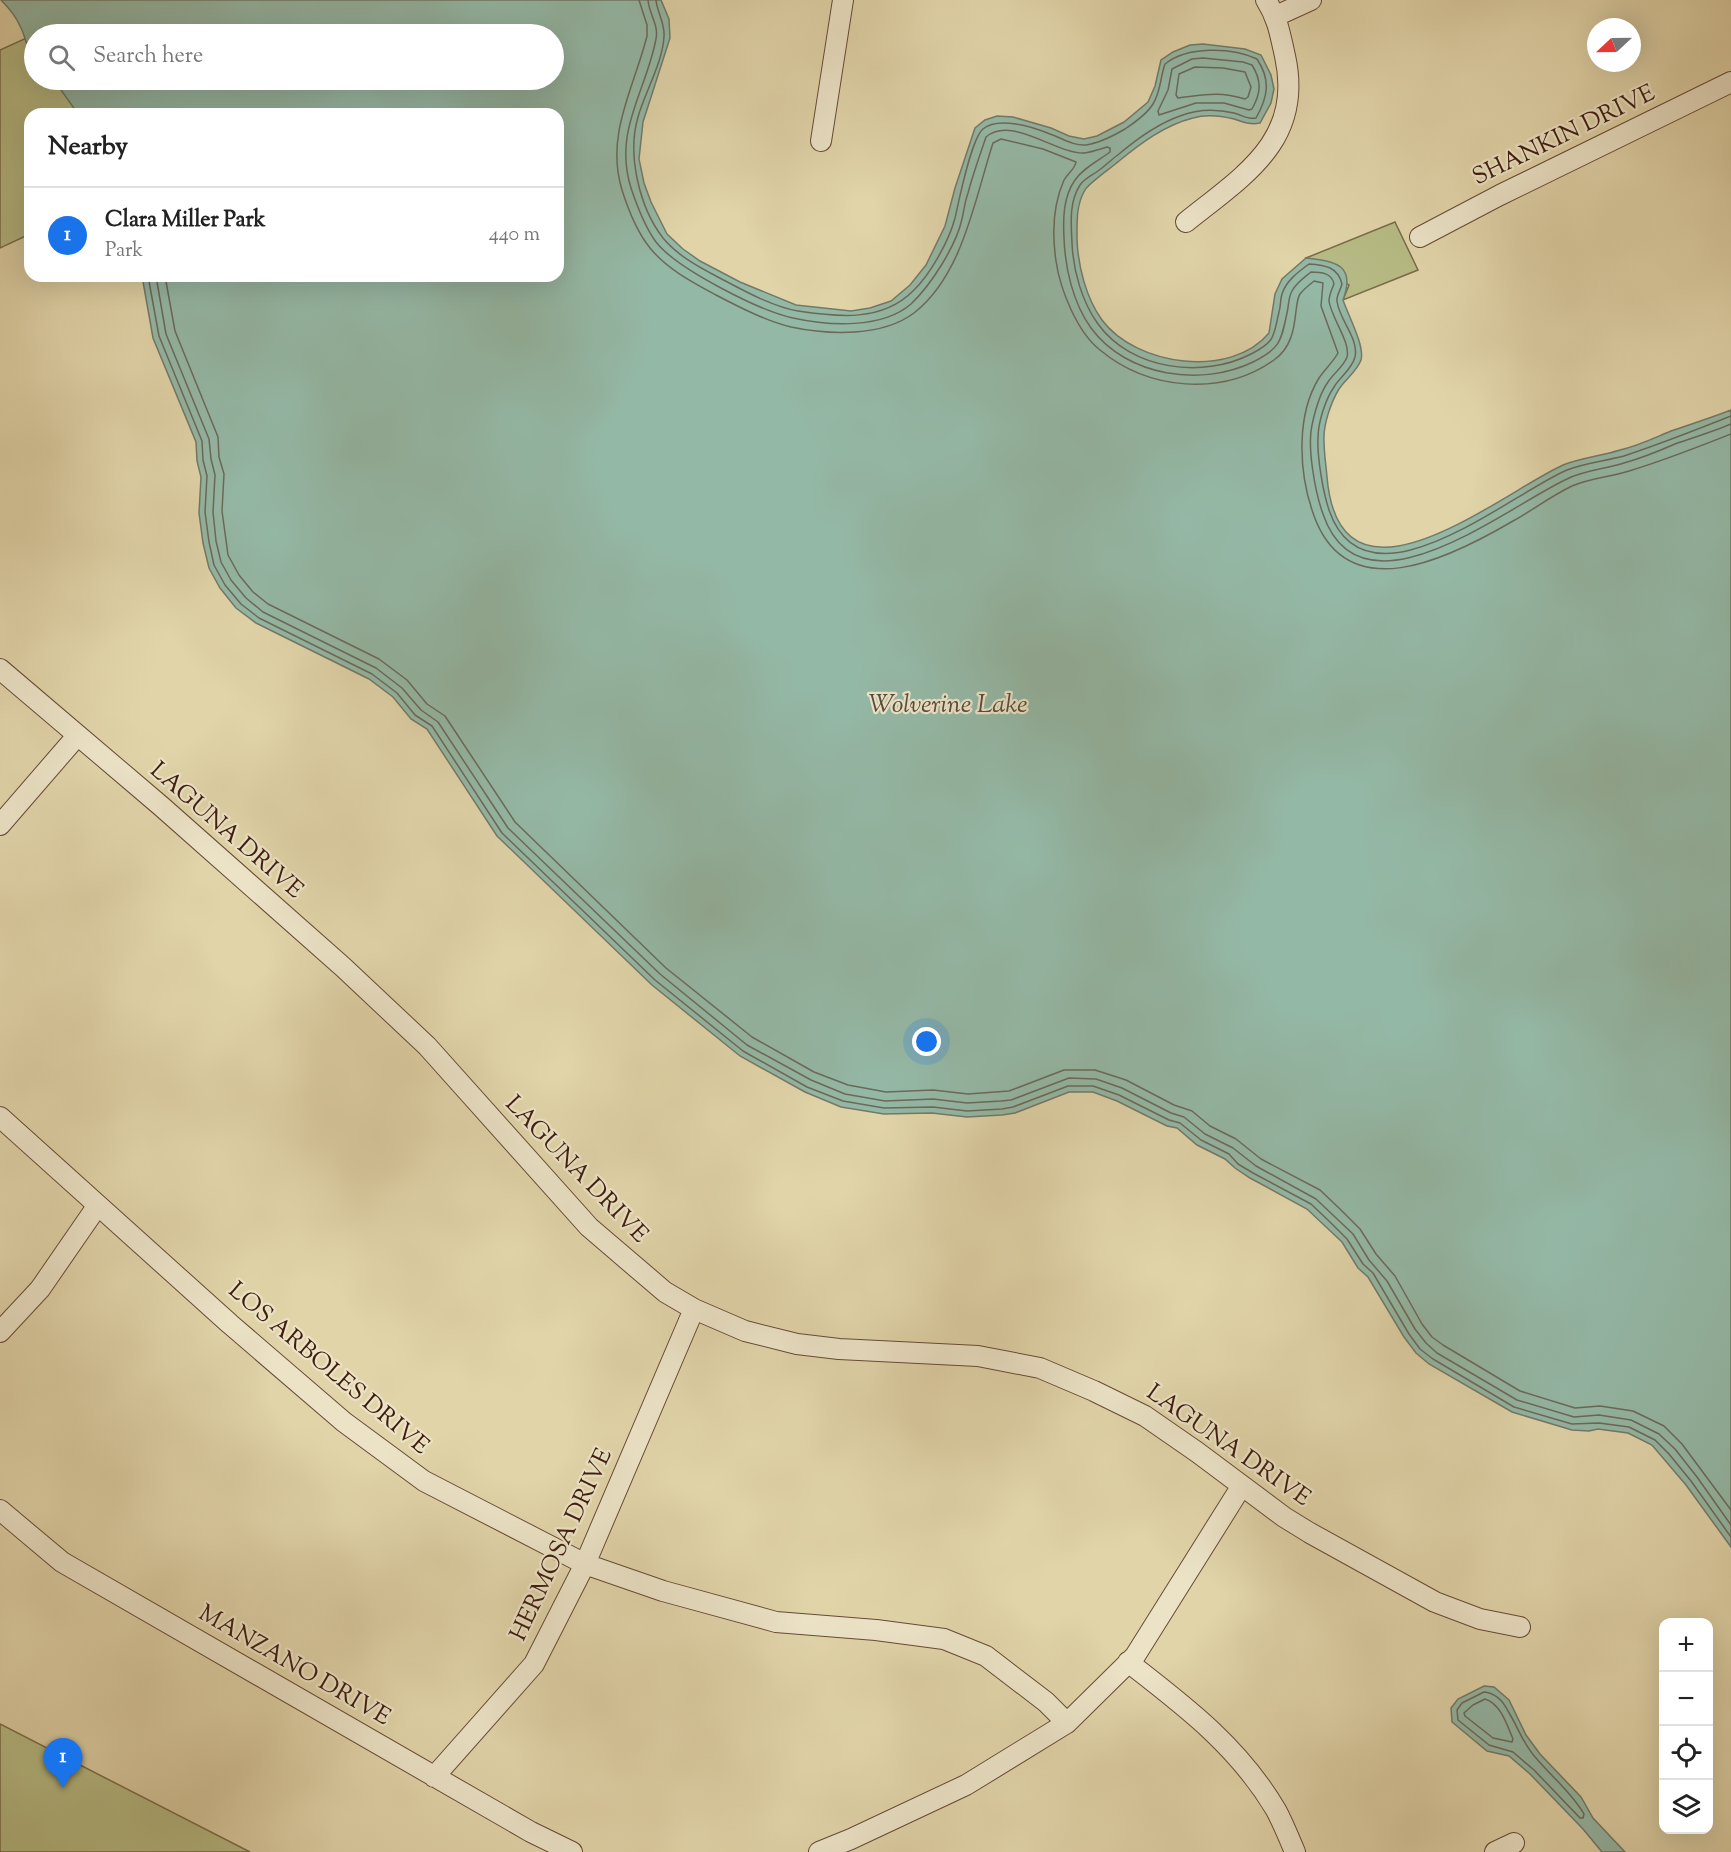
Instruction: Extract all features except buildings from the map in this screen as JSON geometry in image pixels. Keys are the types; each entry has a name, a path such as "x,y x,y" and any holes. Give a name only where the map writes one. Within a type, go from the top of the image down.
{"street":[{"path":"820,141 843,0"},
{"path":"1186,222 1231,186 1265,154 1280,132 1288,105 1289,80 1271,8 1311,0"},
{"name":"SHANKIN DRIVE","path":"1420,237 1500,195 1731,82"},
{"name":"LAGUNA DRIVE","path":"0,669 161,806 343,967 427,1046 589,1227 665,1292 694,1309 745,1331 797,1344 838,1349 978,1356 1040,1368 1094,1390 1145,1416 1310,1533 1435,1602 1480,1619 1520,1627"},
{"path":"0,825 77,736"},
{"name":"LOS ARBOLES DRIVE","path":"0,1117 344,1422 423,1481 585,1564 663,1591 776,1622 876,1630 944,1639 986,1656 1037,1694 1067,1723"},
{"path":"0,1332 40,1289 98,1205"},
{"name":"HERMOSA DRIVE","path":"434,1777 534,1665 585,1564 694,1309"},
{"path":"819,1852 966,1785 1067,1723 1135,1656 1241,1486"},
{"name":"MANZANO DRIVE","path":"0,1509 62,1562 434,1777 531,1832 572,1852"},
{"path":"1128,1662 1195,1714 1242,1762 1276,1811 1295,1852"},
{"path":"1495,1852 1514,1844"}],"green space":[{"path":"24,39 24,90 174,90 175,108 24,108 24,237 0,248 0,50"},
{"path":"1395,222 1418,270 1343,300 1349,285 1306,258"},
{"path":"0,1724 250,1852 0,1852"}],"water":[{"name":"Wolverine Lake","path":"1,0 661,0 669,19 670,38 643,122 639,159 651,202 667,234 700,261 740,282 796,305 851,311 891,301 910,285 926,265 945,226 975,128 985,120 997,116 1013,117 1069,136 1084,139 1097,136 1124,122 1148,102 1155,86 1161,60 1173,52 1190,45 1203,44 1245,49 1261,55 1271,75 1274,89 1271,103 1260,123 1214,116 1183,121 1145,141 1095,180 1082,196 1077,220 1081,271 1091,302 1102,320 1117,336 1137,348 1160,356 1184,361 1208,361 1232,357 1252,348 1269,333 1275,294 1282,279 1306,258 1334,263 1341,267 1347,279 1343,300 1362,354 1359,364 1339,389 1330,407 1324,435 1324,450 1327,477 1338,521 1361,543 1391,547 1427,538 1465,521 1563,465 1633,446 1731,410 1731,1547 1686,1485 1652,1445 1628,1433 1598,1429 1572,1430 1512,1412 1429,1364 1416,1353 1404,1337 1368,1277 1358,1268 1342,1242 1307,1209 1250,1178 1225,1159 1197,1145 1177,1128 1167,1126 1117,1101 1093,1092 1069,1092 1015,1113 1002,1115 967,1117 932,1113 884,1114 841,1107 805,1092 740,1056 652,985 497,836 427,729 411,719 393,697 369,679 256,623 236,608 220,588 209,568 203,543 199,513 201,477 196,442 153,338 143,282 564,282 564,108 74,108 61,90 564,90 564,24 24,24 24,35 10,10"},
{"path":"1484,1686 1494,1687 1509,1700 1526,1735 1540,1754 1581,1797 1593,1818 1625,1852 1602,1852 1530,1774 1509,1756 1487,1751 1452,1722 1451,1708 1458,1699"}],"place":[{"name":"Clara Miller Park","path":"63,1788"}]}
